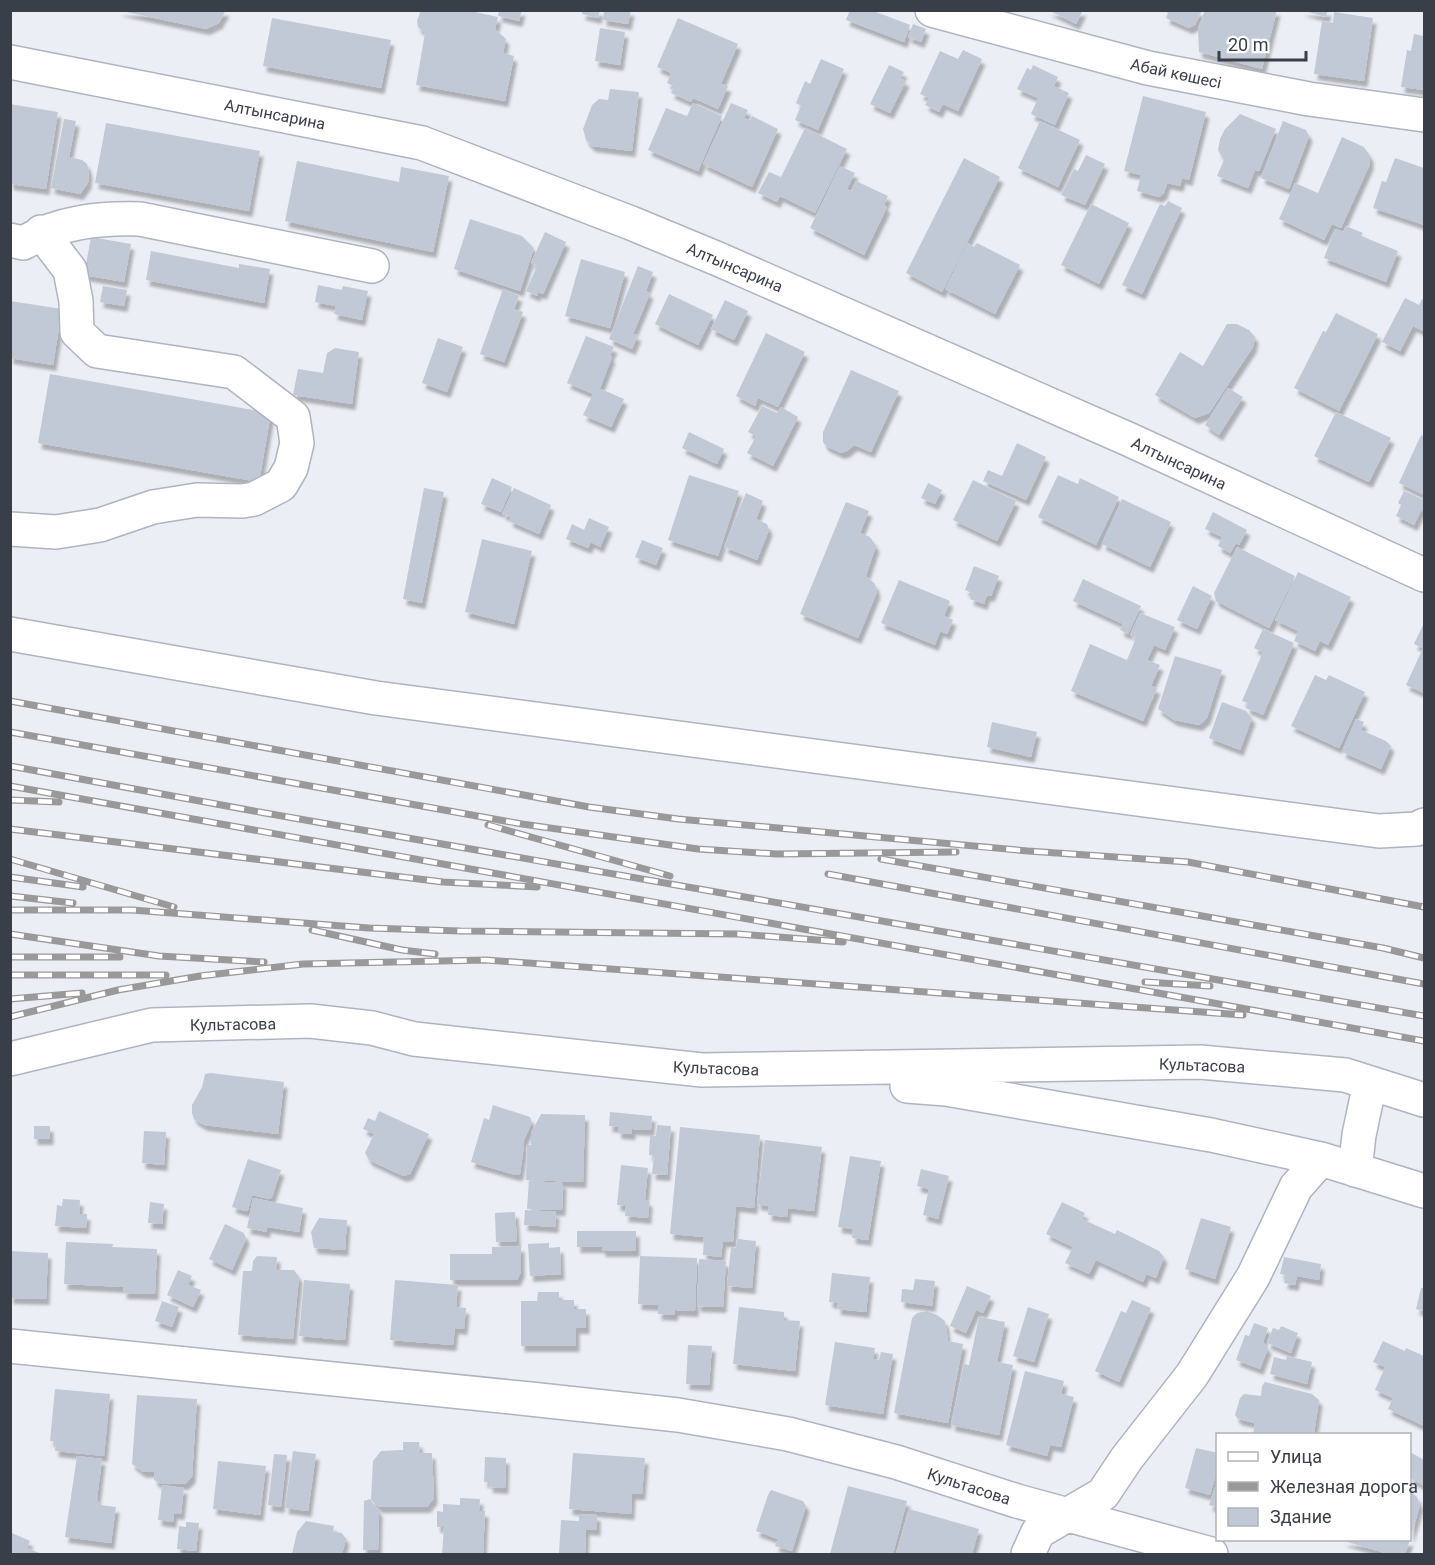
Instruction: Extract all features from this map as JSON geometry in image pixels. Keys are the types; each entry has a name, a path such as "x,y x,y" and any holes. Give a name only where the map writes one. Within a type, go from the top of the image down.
{"street":[{"name":"Абай көшесі","path":"932,10 1148,68 1309,99 1425,115"},
{"name":"Алтынсарина","path":"10,62 423,143 718,259 1128,439 1425,575"},
{"path":"26,236 74,222 110,218 140,219 372,266"},
{"path":"10,529 56,532 100,525 153,507 197,500 254,499 281,485 291,468 297,443 293,417 234,372 97,351 77,332 76,301 70,270 26,236"},
{"path":"10,634 387,700 1380,831 1417,829 1425,825"},
{"name":"Культасова","path":"10,1059 152,1025 310,1021 372,1028 414,1039 702,1070 1200,1062 1345,1075 1425,1100"},
{"path":"702,1070 946,1089 1211,1136 1320,1159 1425,1191"},
{"path":"1355,1170 1359,1136 1370,1083"},
{"path":"1028,1554 1038,1532 1103,1494 1127,1458 1192,1375 1253,1276 1296,1187 1320,1159"},
{"name":"Культасова","path":"10,1346 678,1415 788,1434 896,1462 1066,1515 1211,1554"}],"building":[{"path":"117,10 226,10 219,23 206,29"},
{"path":"421,10 466,10 498,17 495,29 506,39 503,53 514,56 505,101 416,85 425,33 418,27 417,21"},
{"path":"499,10 522,10 519,21 498,16"},
{"path":"583,10 600,10 598,18 582,14"},
{"path":"604,10 631,10 628,24 603,20"},
{"path":"850,10 871,10 910,25 904,42 846,20"},
{"path":"1048,10 1083,10 1076,24"},
{"path":"1163,10 1202,10 1195,25 1189,28 1166,18 1168,13"},
{"path":"1205,10 1277,10 1262,69 1199,52 1198,29"},
{"path":"1301,10 1328,10 1326,17"},
{"path":"1334,12 1373,18 1364,81 1314,74 1322,21 1333,23"},
{"path":"272,18 391,40 381,88 263,66"},
{"path":"678,18 738,44 721,84 728,86 718,109 693,98 691,102 671,93 674,86 667,83 671,73 657,67"},
{"path":"913,24 926,29 921,42 908,37"},
{"path":"600,28 625,32 620,65 595,61"},
{"path":"1414,34 1424,36 1424,90 1401,87 1407,50 1411,51"},
{"path":"963,50 982,59 958,111 943,104 939,112 925,105 929,98 920,94 940,51 958,59"},
{"path":"821,59 844,69 818,130 795,120 801,106 796,103 805,81 810,84"},
{"path":"889,65 904,72 900,78 906,81 890,113 870,104"},
{"path":"1033,65 1058,77 1054,86 1069,93 1055,125 1031,114 1038,98 1017,89 1027,68 1031,70"},
{"path":"610,89 639,92 632,151 592,146 586,140 583,129 592,105 599,99 608,100"},
{"path":"1143,96 1206,112 1189,180 1182,178 1180,186 1167,183 1164,193 1159,197 1137,191 1141,175 1124,171"},
{"path":"693,103 722,116 698,171 648,150 666,108 687,116"},
{"path":"731,103 748,110 744,118 750,120 752,116 778,129 752,187 703,164"},
{"path":"10,104 58,112 46,189 10,184"},
{"path":"1240,114 1276,129 1259,171 1255,170 1248,188 1217,176 1224,160 1218,150 1220,139 1225,129"},
{"path":"64,119 76,121 69,157 82,160 87,164 89,172 88,183 80,194 51,188"},
{"path":"1040,121 1080,140 1058,187 1018,168"},
{"path":"1283,121 1306,130 1309,136 1289,189 1261,178"},
{"path":"106,123 260,151 249,211 95,183"},
{"path":"805,128 847,149 815,213 780,196 777,202 758,193 769,172 781,177"},
{"path":"1342,137 1364,147 1370,156 1370,164 1341,228 1332,224 1324,240 1279,219 1295,183 1318,193"},
{"path":"1086,155 1105,164 1085,205 1061,195 1074,169 1078,171"},
{"path":"964,158 1000,177 942,292 906,273"},
{"path":"1395,158 1424,168 1424,225 1373,208 1382,181 1386,182"},
{"path":"297,161 399,182 401,167 449,176 433,252 285,221"},
{"path":"840,166 855,173 847,189 851,191 856,181 888,196 884,205 887,207 864,255 810,228"},
{"path":"1168,201 1182,208 1142,294 1122,285 1160,204 1165,206"},
{"path":"1091,204 1129,223 1099,284 1061,265"},
{"path":"470,219 522,236 534,248 520,291 454,269"},
{"path":"1346,226 1363,233 1361,236 1398,251 1386,282 1324,258 1335,229 1343,232"},
{"path":"545,232 566,242 543,294 538,292 537,296 526,291 537,266 531,263"},
{"path":"91,237 131,244 124,282 84,275"},
{"path":"968,243 974,247 977,243 1020,265 995,314 945,289"},
{"path":"151,251 239,268 239,264 270,269 264,303 146,280"},
{"path":"581,259 625,272 610,328 565,316"},
{"path":"638,266 653,272 646,291 650,293 633,334 638,335 632,349 609,339"},
{"path":"318,285 342,290 343,286 368,291 362,320 334,314 336,306 315,302"},
{"path":"103,286 127,290 124,306 100,302"},
{"path":"503,289 519,296 514,309 523,312 504,362 480,354"},
{"path":"669,294 713,315 698,345 655,324"},
{"path":"1405,298 1419,305 1422,299 1424,301 1424,329 1423,331 1413,326 1400,351 1382,342"},
{"path":"725,300 748,311 734,340 711,329"},
{"path":"10,301 62,309 53,365 10,358"},
{"path":"1336,313 1378,334 1339,411 1294,388 1323,331 1326,332"},
{"path":"1227,324 1237,324 1249,330 1255,337 1253,347 1209,413 1195,418 1155,395 1180,352 1203,366"},
{"path":"766,333 805,352 778,407 758,398 755,406 736,396"},
{"path":"586,336 614,347 597,396 601,389 624,399 611,427 583,415 593,394 567,383"},
{"path":"438,338 463,347 447,392 422,383"},
{"path":"335,348 359,352 352,404 293,395 298,369 323,373 327,353"},
{"path":"851,370 899,391 871,452 854,445 841,453 826,446 823,442 823,432"},
{"path":"50,374 271,413 259,482 38,443"},
{"path":"1228,388 1243,397 1219,435 1205,425"},
{"path":"762,406 777,413 781,407 798,417 773,466 747,453 756,436 748,432"},
{"path":"1336,412 1391,438 1369,482 1314,456"},
{"path":"689,432 724,449 717,464 682,448"},
{"path":"1421,435 1424,437 1424,495 1399,483"},
{"path":"1017,443 1046,457 1026,500 983,481 988,470 1002,476"},
{"path":"689,475 739,491 718,556 668,540"},
{"path":"1058,475 1078,484 1080,478 1119,497 1096,545 1038,517"},
{"path":"492,478 512,487 501,512 481,504"},
{"path":"973,480 1016,501 997,541 953,520"},
{"path":"928,483 942,490 935,504 921,498"},
{"path":"424,488 444,492 422,603 403,599"},
{"path":"514,488 551,505 539,534 509,521 511,517 502,514"},
{"path":"1404,491 1424,500 1424,512 1421,510 1414,525 1396,516 1401,505 1398,503"},
{"path":"746,493 763,501 756,519 767,524 769,530 757,560 724,547"},
{"path":"1122,499 1171,522 1150,567 1102,544"},
{"path":"846,502 869,511 860,533 870,537 876,546 866,576 875,584 877,592 858,638 800,614"},
{"path":"1213,512 1247,530 1239,545 1236,543 1230,553 1218,546 1222,537 1205,529"},
{"path":"589,518 609,527 600,547 591,542 588,548 566,539 572,524 584,530"},
{"path":"482,539 532,551 514,624 465,612"},
{"path":"642,540 663,548 656,565 635,557"},
{"path":"1237,547 1295,576 1269,628 1216,601 1214,593"},
{"path":"974,566 999,576 991,596 987,595 984,604 970,599 972,593 965,590"},
{"path":"1298,572 1351,597 1328,645 1320,641 1315,651 1294,641 1298,631 1275,620"},
{"path":"1083,579 1141,606 1128,634 1120,630 1123,624 1073,601"},
{"path":"899,580 950,601 944,616 953,620 947,634 940,631 935,645 881,623"},
{"path":"1193,586 1212,596 1197,629 1177,620"},
{"path":"1140,613 1175,627 1165,650 1154,645 1147,660 1160,665 1151,686 1157,688 1143,721 1071,691 1090,644 1127,660 1136,638 1130,635"},
{"path":"1424,623 1424,693 1406,685 1423,648 1414,644"},
{"path":"1263,629 1294,643 1263,715 1246,708 1248,703 1242,701 1263,652 1254,648"},
{"path":"1175,656 1222,670 1207,718 1199,725 1174,720 1158,709"},
{"path":"1315,675 1326,680 1329,675 1365,692 1339,748 1291,726"},
{"path":"1222,702 1246,711 1252,718 1240,750 1209,738"},
{"path":"1356,719 1364,722 1361,730 1386,741 1391,746 1381,769 1342,752"},
{"path":"992,722 1037,732 1031,757 987,747"},
{"path":"205,1074 284,1082 278,1134 204,1125 194,1119 192,1105 202,1087"},
{"path":"493,1105 530,1117 532,1123 523,1142 520,1174 516,1175 471,1162 484,1118 489,1120"},
{"path":"379,1111 429,1134 410,1174 403,1176 369,1160 365,1153 374,1134 363,1129 368,1118 375,1121"},
{"path":"610,1112 652,1116 651,1130 632,1129 632,1134 618,1133 618,1127 609,1126"},
{"path":"541,1114 585,1115 583,1182 526,1180 527,1145 531,1145 531,1133"},
{"path":"657,1125 671,1126 667,1175 652,1174 654,1156 649,1155 650,1136 656,1136"},
{"path":"34,1126 50,1126 50,1139 34,1139"},
{"path":"680,1127 760,1135 754,1208 736,1206 733,1242 723,1241 721,1257 703,1255 704,1237 670,1234"},
{"path":"144,1131 166,1132 164,1165 142,1163"},
{"path":"765,1140 822,1147 814,1211 788,1208 787,1217 768,1215 769,1206 757,1204"},
{"path":"850,1156 881,1161 868,1240 852,1238 853,1229 838,1227"},
{"path":"248,1159 281,1170 272,1197 269,1199 252,1195 248,1210 245,1211 232,1207"},
{"path":"621,1165 648,1168 645,1200 649,1201 648,1218 625,1216 626,1206 617,1205"},
{"path":"921,1169 949,1176 938,1219 923,1215 929,1189 917,1186"},
{"path":"529,1181 563,1183 562,1210 527,1209"},
{"path":"253,1198 303,1208 299,1232 267,1227 267,1232 247,1228"},
{"path":"63,1199 80,1200 79,1214 87,1214 86,1228 55,1226 57,1205 62,1206"},
{"path":"150,1202 164,1204 162,1224 148,1223"},
{"path":"1062,1202 1085,1213 1082,1219 1115,1234 1117,1230 1159,1251 1164,1257 1156,1278 1146,1274 1143,1282 1096,1260 1089,1274 1065,1263 1073,1247 1046,1234"},
{"path":"525,1210 556,1212 555,1227 524,1225"},
{"path":"515,1212 517,1241 496,1242 495,1213"},
{"path":"319,1218 347,1220 345,1250 314,1248 311,1232"},
{"path":"1201,1218 1231,1227 1215,1279 1185,1269"},
{"path":"225,1224 244,1233 246,1239 232,1270 209,1259"},
{"path":"577,1231 636,1231 636,1251 602,1251 602,1247 577,1247"},
{"path":"737,1239 756,1241 752,1288 727,1286 731,1247 736,1248"},
{"path":"66,1242 157,1249 155,1294 123,1293 124,1287 64,1284"},
{"path":"549,1243 549,1248 560,1247 561,1274 530,1276 528,1244"},
{"path":"521,1246 521,1272 517,1280 450,1280 450,1254 492,1254 492,1247"},
{"path":"10,1251 48,1253 46,1299 10,1298"},
{"path":"257,1256 277,1257 276,1270 294,1270 299,1277 293,1339 238,1335 243,1271 252,1271 253,1261"},
{"path":"640,1256 697,1258 695,1311 675,1310 674,1315 658,1314 659,1305 638,1304"},
{"path":"1284,1257 1321,1264 1319,1280 1297,1276 1295,1285 1284,1283 1286,1275 1280,1274"},
{"path":"699,1259 726,1261 723,1307 697,1306"},
{"path":"178,1270 192,1276 188,1285 201,1290 193,1307 167,1295"},
{"path":"832,1273 870,1277 866,1312 837,1309 838,1303 829,1302"},
{"path":"915,1279 935,1281 932,1306 901,1302 902,1289 913,1290"},
{"path":"304,1280 350,1284 345,1340 299,1336"},
{"path":"395,1280 458,1285 456,1307 466,1308 464,1329 455,1328 453,1345 390,1340"},
{"path":"967,1286 991,1296 983,1313 976,1310 966,1333 950,1326"},
{"path":"1421,1288 1424,1288 1424,1311 1416,1309"},
{"path":"538,1292 559,1292 559,1300 574,1300 574,1309 586,1309 586,1328 576,1328 576,1346 521,1346 521,1301 537,1301"},
{"path":"1132,1300 1151,1308 1119,1382 1095,1371 1121,1311 1126,1313"},
{"path":"162,1301 179,1307 172,1327 155,1321"},
{"path":"739,1307 784,1312 784,1320 800,1321 795,1371 733,1364"},
{"path":"1028,1307 1049,1314 1034,1362 1013,1356"},
{"path":"927,1311 945,1321 948,1341 963,1344 948,1423 894,1413 912,1318 917,1313"},
{"path":"979,1317 1005,1322 997,1362 1013,1365 999,1435 951,1425 964,1364 969,1365"},
{"path":"1254,1323 1268,1328 1263,1342 1268,1348 1260,1369 1236,1360 1245,1335 1249,1336"},
{"path":"1281,1326 1298,1333 1291,1353 1267,1343 1273,1328 1279,1330"},
{"path":"1383,1341 1405,1351 1406,1348 1424,1356 1424,1426 1388,1409 1393,1398 1375,1390 1385,1367 1373,1362"},
{"path":"835,1342 875,1348 873,1359 879,1360 881,1352 893,1354 883,1414 825,1405"},
{"path":"688,1345 712,1346 709,1385 686,1384"},
{"path":"1287,1356 1312,1362 1307,1384 1270,1374 1274,1357 1286,1360"},
{"path":"1025,1371 1064,1381 1061,1394 1074,1397 1061,1447 1050,1445 1047,1456 1006,1445"},
{"path":"1265,1382 1312,1394 1319,1400 1314,1433 1253,1433 1255,1423 1238,1419 1235,1415 1240,1398 1244,1394 1261,1396"},
{"path":"55,1389 110,1394 104,1456 55,1451 56,1441 50,1441"},
{"path":"137,1395 197,1399 192,1477 185,1484 159,1483 154,1480 154,1471 143,1472 132,1464"},
{"path":"403,1442 419,1442 420,1453 432,1453 434,1498 427,1507 379,1507 371,1500 373,1461 381,1451 403,1450"},
{"path":"1196,1448 1216,1453 1216,1474 1210,1495 1185,1488"},
{"path":"293,1451 316,1454 308,1511 285,1508"},
{"path":"573,1453 645,1458 642,1494 632,1494 631,1514 569,1509"},
{"path":"1412,1453 1424,1460 1424,1486 1411,1479"},
{"path":"274,1454 287,1455 281,1507 268,1505"},
{"path":"77,1456 102,1459 97,1499 100,1505 116,1507 111,1543 65,1537"},
{"path":"485,1457 506,1458 505,1488 489,1487 490,1482 484,1482"},
{"path":"218,1461 266,1466 260,1515 213,1509"},
{"path":"162,1485 184,1488 181,1514 174,1513 173,1522 158,1520"},
{"path":"1216,1485 1216,1507 1209,1505"},
{"path":"848,1486 907,1501 893,1554 830,1554"},
{"path":"771,1490 803,1501 806,1506 792,1551 775,1546 778,1539 756,1531"},
{"path":"1411,1492 1417,1497 1420,1505 1411,1536"},
{"path":"460,1498 480,1499 479,1511 485,1511 483,1554 442,1554 444,1527 437,1527 437,1511 443,1512 443,1504 460,1505"},
{"path":"370,1499 379,1511 378,1550 363,1550 364,1501"},
{"path":"909,1509 979,1529 972,1554 896,1554"},
{"path":"579,1514 597,1515 597,1530 586,1529 585,1554 559,1554 561,1520 579,1521"},
{"path":"306,1521 334,1526 333,1532 342,1533 346,1539 342,1554 292,1554 297,1532"},
{"path":"186,1522 199,1523 196,1551 177,1549 179,1526 186,1527"},
{"path":"12,1533 30,1541 27,1548 42,1554 10,1554"},
{"path":"1344,1541 1410,1541 1405,1554 1388,1554"}],"railway":[{"path":"10,701 589,807 678,819 1028,851 1188,862 1424,907"},
{"path":"10,732 522,824 698,849 777,854 956,852"},
{"path":"10,766 265,813 1424,1016"},
{"path":"10,786 1424,1041"},
{"path":"10,800 59,802"},
{"path":"488,825 670,876"},
{"path":"10,829 443,882 537,887"},
{"path":"10,859 174,907"},
{"path":"881,859 1383,948 1424,958"},
{"path":"828,874 1424,984"},
{"path":"10,877 83,887"},
{"path":"10,896 73,903"},
{"path":"10,910 132,910 369,928 738,934 843,942"},
{"path":"312,930 402,950 435,954"},
{"path":"10,934 159,956 264,962"},
{"path":"10,957 120,957"},
{"path":"10,1017 118,990 200,976 303,964 486,960 1243,1015"},
{"path":"10,975 166,975"},
{"path":"1145,982 1210,986"},
{"path":"10,999 82,993"}]}
